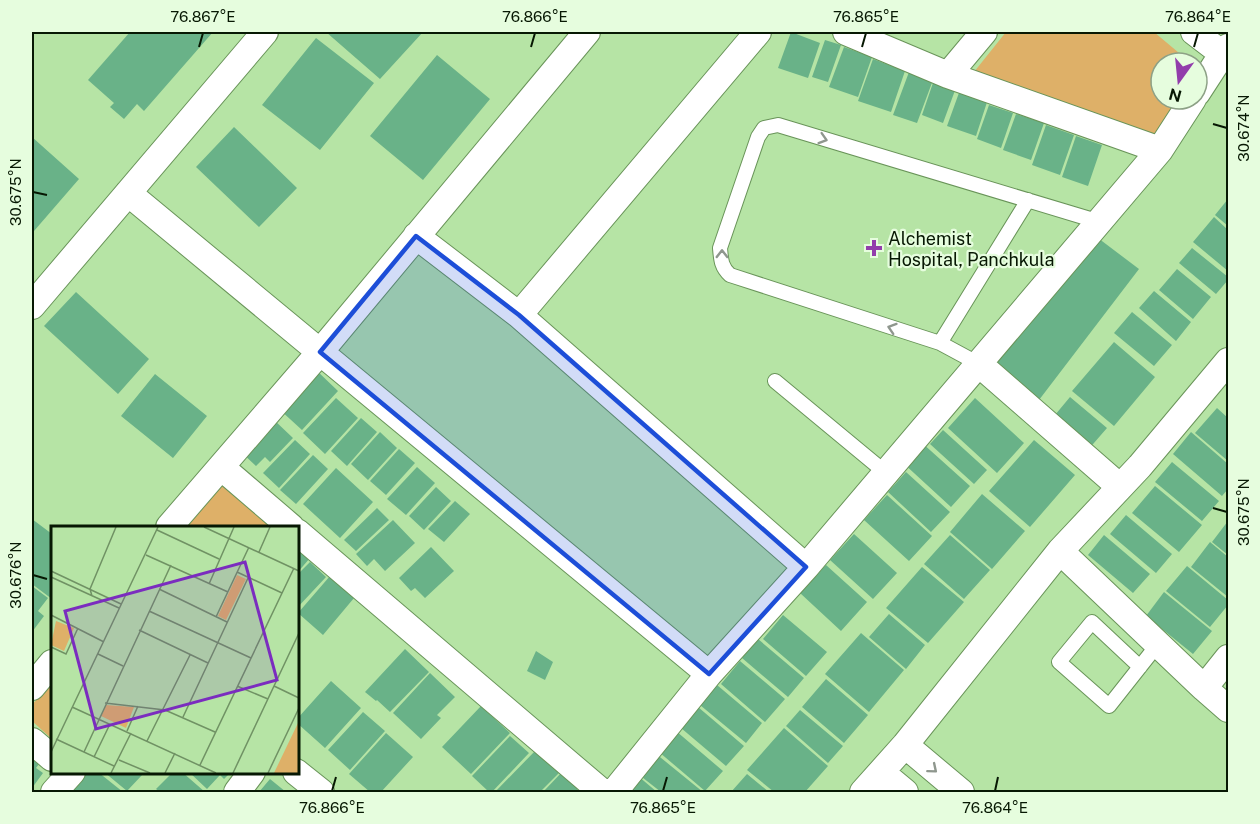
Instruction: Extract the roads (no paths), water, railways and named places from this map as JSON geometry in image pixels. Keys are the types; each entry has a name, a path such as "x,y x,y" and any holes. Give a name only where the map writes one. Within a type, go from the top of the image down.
{"street":[{"path":"32,306 265,32"},
{"path":"171,526 320,352 586,32"},
{"path":"519,315 758,32"},
{"path":"846,32 948,75 1160,150"},
{"path":"948,75 984,32"},
{"path":"1194,32 1227,53 1209,77"},
{"path":"614,792 709,674 806,567 1100,222 1160,150 1185,111"},
{"path":"128,193 709,674"},
{"path":"416,236 519,315 806,567"},
{"path":"862,792 905,745 1060,551 1148,457 1228,361"},
{"path":"979,364 1120,487"},
{"path":"221,467 287,526"},
{"path":"298,535 602,792"},
{"path":"1060,551 1228,709"},
{"path":"1204,688 1228,658"},
{"path":"32,687 51,664"},
{"path":"32,741 51,756"},
{"path":"905,745 961,792"},
{"path":"881,772 905,792"},
{"path":"54,792 64,773"},
{"path":"237,792 251,773"},
{"path":"298,773 321,792"}],"lane":[{"path":"979,364 940,343 729,275 724,270 720,248 758,137 764,128 778,125 1100,222"},
{"path":"940,343 1028,200"},
{"path":"775,381 886,473"},
{"path":"1140,667 1092,622 1059,662 1108,706 1140,667 1158,644"}],"place":[{"name":"Alchemist Hospital, Panchkula","path":"874,248"}]}
